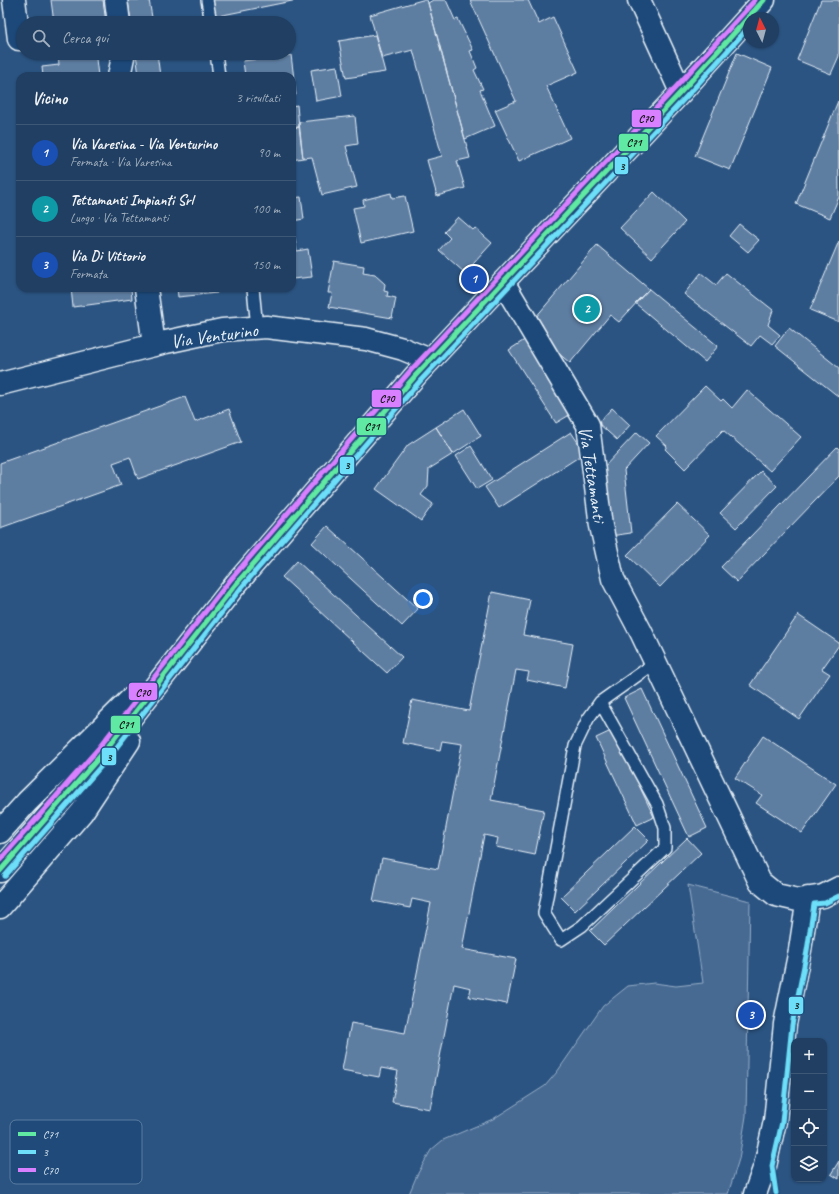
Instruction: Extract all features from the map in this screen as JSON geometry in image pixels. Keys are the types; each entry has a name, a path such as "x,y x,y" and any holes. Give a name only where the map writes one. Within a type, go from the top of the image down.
{"street":[{"path":"14,0 16,16"},
{"path":"116,0 117,16"},
{"path":"639,0 681,92"},
{"path":"0,872 103,753 236,584 430,360 681,92 764,0"},
{"path":"120,72 122,60"},
{"name":"Via Tettamanti","path":"503,282 588,425 601,526 613,578 760,882 776,895 798,900 823,896 839,888"},
{"path":"147,292 154,344"},
{"name":"Via Venturino","path":"0,384 154,344 222,330 266,327 366,339 403,349 430,360"},
{"path":"0,832 27,802 201,629"},
{"path":"0,907 82,812 201,629"},
{"path":"755,1194 765,1166 775,1121 785,1024 800,950 808,898"},
{"path":"765,1166 769,1194"}],"lane":[{"path":"207,0 210,16"},
{"path":"217,60 218,72"},
{"path":"253,292 257,328"},
{"path":"600,702 657,804 665,828 665,848 582,926 561,940 544,913 575,746 588,719 600,702 655,663"}],"shaded area":[{"path":"688,885 750,901 746,1116 739,1159 728,1194 409,1194 417,1175 431,1150 443,1140 493,1119 545,1086 557,1072 603,1006 628,986 654,983 676,986 703,983"}],"building":[{"path":"51,0 103,0 105,16 53,16"},
{"path":"128,0 149,0 152,16 130,16"},
{"path":"210,0 297,0 218,16 213,16"},
{"path":"422,0 427,0 428,3 470,158 457,161 465,188 437,196 427,160 442,156 413,50 382,58 370,15"},
{"path":"433,0 446,0 455,20 458,19 473,50 470,51 477,68 474,70 483,89 480,90 495,126 465,139 428,3"},
{"path":"470,0 528,0 539,24 553,17 578,72 546,86 570,138 519,161 495,110 516,101"},
{"path":"821,0 839,0 839,56 831,74 797,60"},
{"path":"375,35 385,72 346,78 339,41"},
{"path":"737,53 772,68 730,170 695,156"},
{"path":"59,60 96,60 98,72 43,72 42,67 59,65"},
{"path":"137,60 158,60 159,72 138,72"},
{"path":"292,60 293,72 244,72 243,61"},
{"path":"337,66 342,96 316,101 311,70"},
{"path":"838,101 839,197 830,218 796,204"},
{"path":"296,105 299,127 296,127"},
{"path":"355,116 358,144 346,146 357,187 322,195 312,157 303,158 299,122"},
{"path":"296,127 299,127 303,158 296,159"},
{"path":"654,192 685,222 652,258 620,228"},
{"path":"391,193 392,198 405,196 413,231 361,243 353,208 364,206 363,200"},
{"path":"301,197 304,219 296,220 296,198"},
{"path":"458,217 473,230 475,228 492,243 465,273 439,250 450,238 444,232"},
{"path":"739,224 759,240 748,252 729,236"},
{"path":"839,241 839,322 810,310"},
{"path":"296,245 297,251 308,249 312,277 296,279"},
{"path":"597,245 649,289 619,322 610,315 570,363 545,342 539,330 543,325 535,318"},
{"path":"334,261 364,266 363,273 375,275 385,284 384,291 388,292 387,296 396,298 392,318 329,307 332,293 328,293"},
{"path":"701,273 716,285 726,273 773,310 768,325 780,335 772,344 760,335 751,346 684,294"},
{"path":"649,289 718,346 705,362 635,303"},
{"path":"71,292 131,292 132,299 73,307"},
{"path":"177,292 217,292 217,293 178,297"},
{"path":"789,328 839,368 839,397 775,346"},
{"path":"526,339 573,413 556,423 509,350"},
{"path":"705,386 721,401 723,399 732,408 747,390 801,437 770,471 723,430 685,469 665,449 667,446 656,436"},
{"path":"185,397 195,422 229,409 241,442 138,479 130,457 113,463 121,485 0,528 0,463"},
{"path":"612,408 630,425 617,440 598,423"},
{"path":"464,409 481,436 453,454 436,427"},
{"path":"436,427 453,454 429,469 428,486 421,495 433,504 421,521 376,489 408,445"},
{"path":"571,432 585,453 499,508 485,487"},
{"path":"637,432 649,443 624,470 631,533 610,536 602,469"},
{"path":"471,446 492,480 477,489 456,456"},
{"path":"837,447 839,449 839,476 737,582 721,567"},
{"path":"761,471 777,486 736,528 720,513"},
{"path":"677,504 710,535 660,587 627,555"},
{"path":"327,526 418,609 402,626 312,543"},
{"path":"297,561 402,657 387,673 282,577"},
{"path":"492,592 530,600 523,635 573,644 565,688 527,680 529,672 516,670 491,800 544,810 535,855 496,847 498,838 484,835 462,949 516,959 507,1004 469,997 471,988 454,984 430,1109 392,1102 398,1071 381,1068 379,1077 342,1070 351,1023 405,1033 431,903 412,899 410,908 373,901 382,858 438,869 462,744 442,741 440,750 403,743 412,700 469,711"},
{"path":"798,615 839,643 822,669 830,674 799,719 750,685"},
{"path":"642,689 707,828 689,837 624,698"},
{"path":"613,730 654,817 637,825 596,738"},
{"path":"763,736 836,784 802,833 756,803 762,795 735,778"},
{"path":"635,826 649,840 575,911 561,897"},
{"path":"687,838 701,853 604,945 590,931"},
{"path":"839,1161 839,1179 831,1174"}],"transit line":[{"name":"C70","path":"0,860 98,749 231,579 411,370 676,87 755,0"},
{"name":"C71","path":"0,871 103,753 236,584 416,375 681,92 764,0"},
{"name":"3","path":"5,876 109,757 241,588 421,380 686,97 743,34"},
{"name":"3","path":"776,1193 772,1166 782,1122 792,1025 807,951 814,904 825,903 839,896"}],"place":[{"name":"Via Varesina - Via Venturino","path":"474,279"},
{"name":"Tettamanti Impianti Srl","path":"587,309"},
{"name":"Via Di Vittorio","path":"751,1015"}]}
